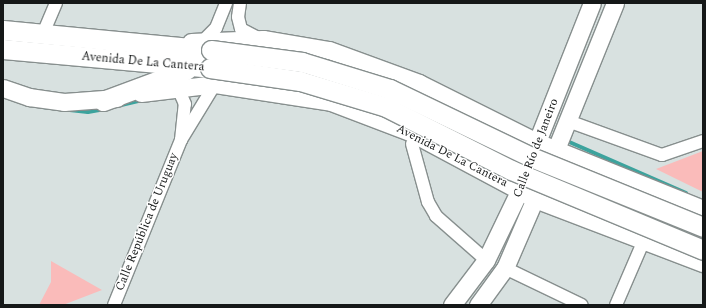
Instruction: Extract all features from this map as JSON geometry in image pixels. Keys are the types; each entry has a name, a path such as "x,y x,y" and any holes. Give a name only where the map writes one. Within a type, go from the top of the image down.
{"main road":[{"name":"Avenida De La Cantera","path":"3,30 42,36 149,45 206,62 300,81 386,107 511,170 700,259"},
{"name":"Avenida De La Cantera","path":"3,49 206,62 302,62 390,89 531,157 703,227"},
{"path":"103,101 206,62"}],"street":[{"path":"42,36 56,3"},
{"path":"181,140 216,28 226,3"},
{"path":"240,3 238,17 241,29 263,39"},
{"name":"Calle Río de Janeiro","path":"478,305 505,268 528,195 537,142 592,3"},
{"name":"Calle Río de Janeiro","path":"452,305 486,260 556,149 615,3"},
{"name":"Avenida De La Cantera","path":"3,88 29,97 64,102 103,101 177,86 206,62 263,39 329,50 420,82 537,142 703,209"},
{"name":"Avenida De La Cantera","path":"206,62 330,102 410,132 528,195 600,225 700,259"},
{"path":"177,86 185,104 181,140"},
{"path":"454,156 478,156 486,145 486,136 479,122 462,104"},
{"path":"568,122 662,156 703,141"},
{"name":"Calle República de Uruguay","path":"114,305 181,140"},
{"path":"412,144 428,202 436,216 486,260"},
{"path":"600,225 591,211 591,192 597,183 606,179 625,177"},
{"path":"616,305 644,240"},
{"path":"505,268 582,305"}],"shaded area":[{"path":"703,151 703,192 656,169"},
{"path":"51,261 102,290 63,305 39,305 51,282"}],"waterway":[{"path":"117,106 142,100"},
{"path":"43,107 88,112 105,109"},
{"path":"567,141 686,193"}]}
